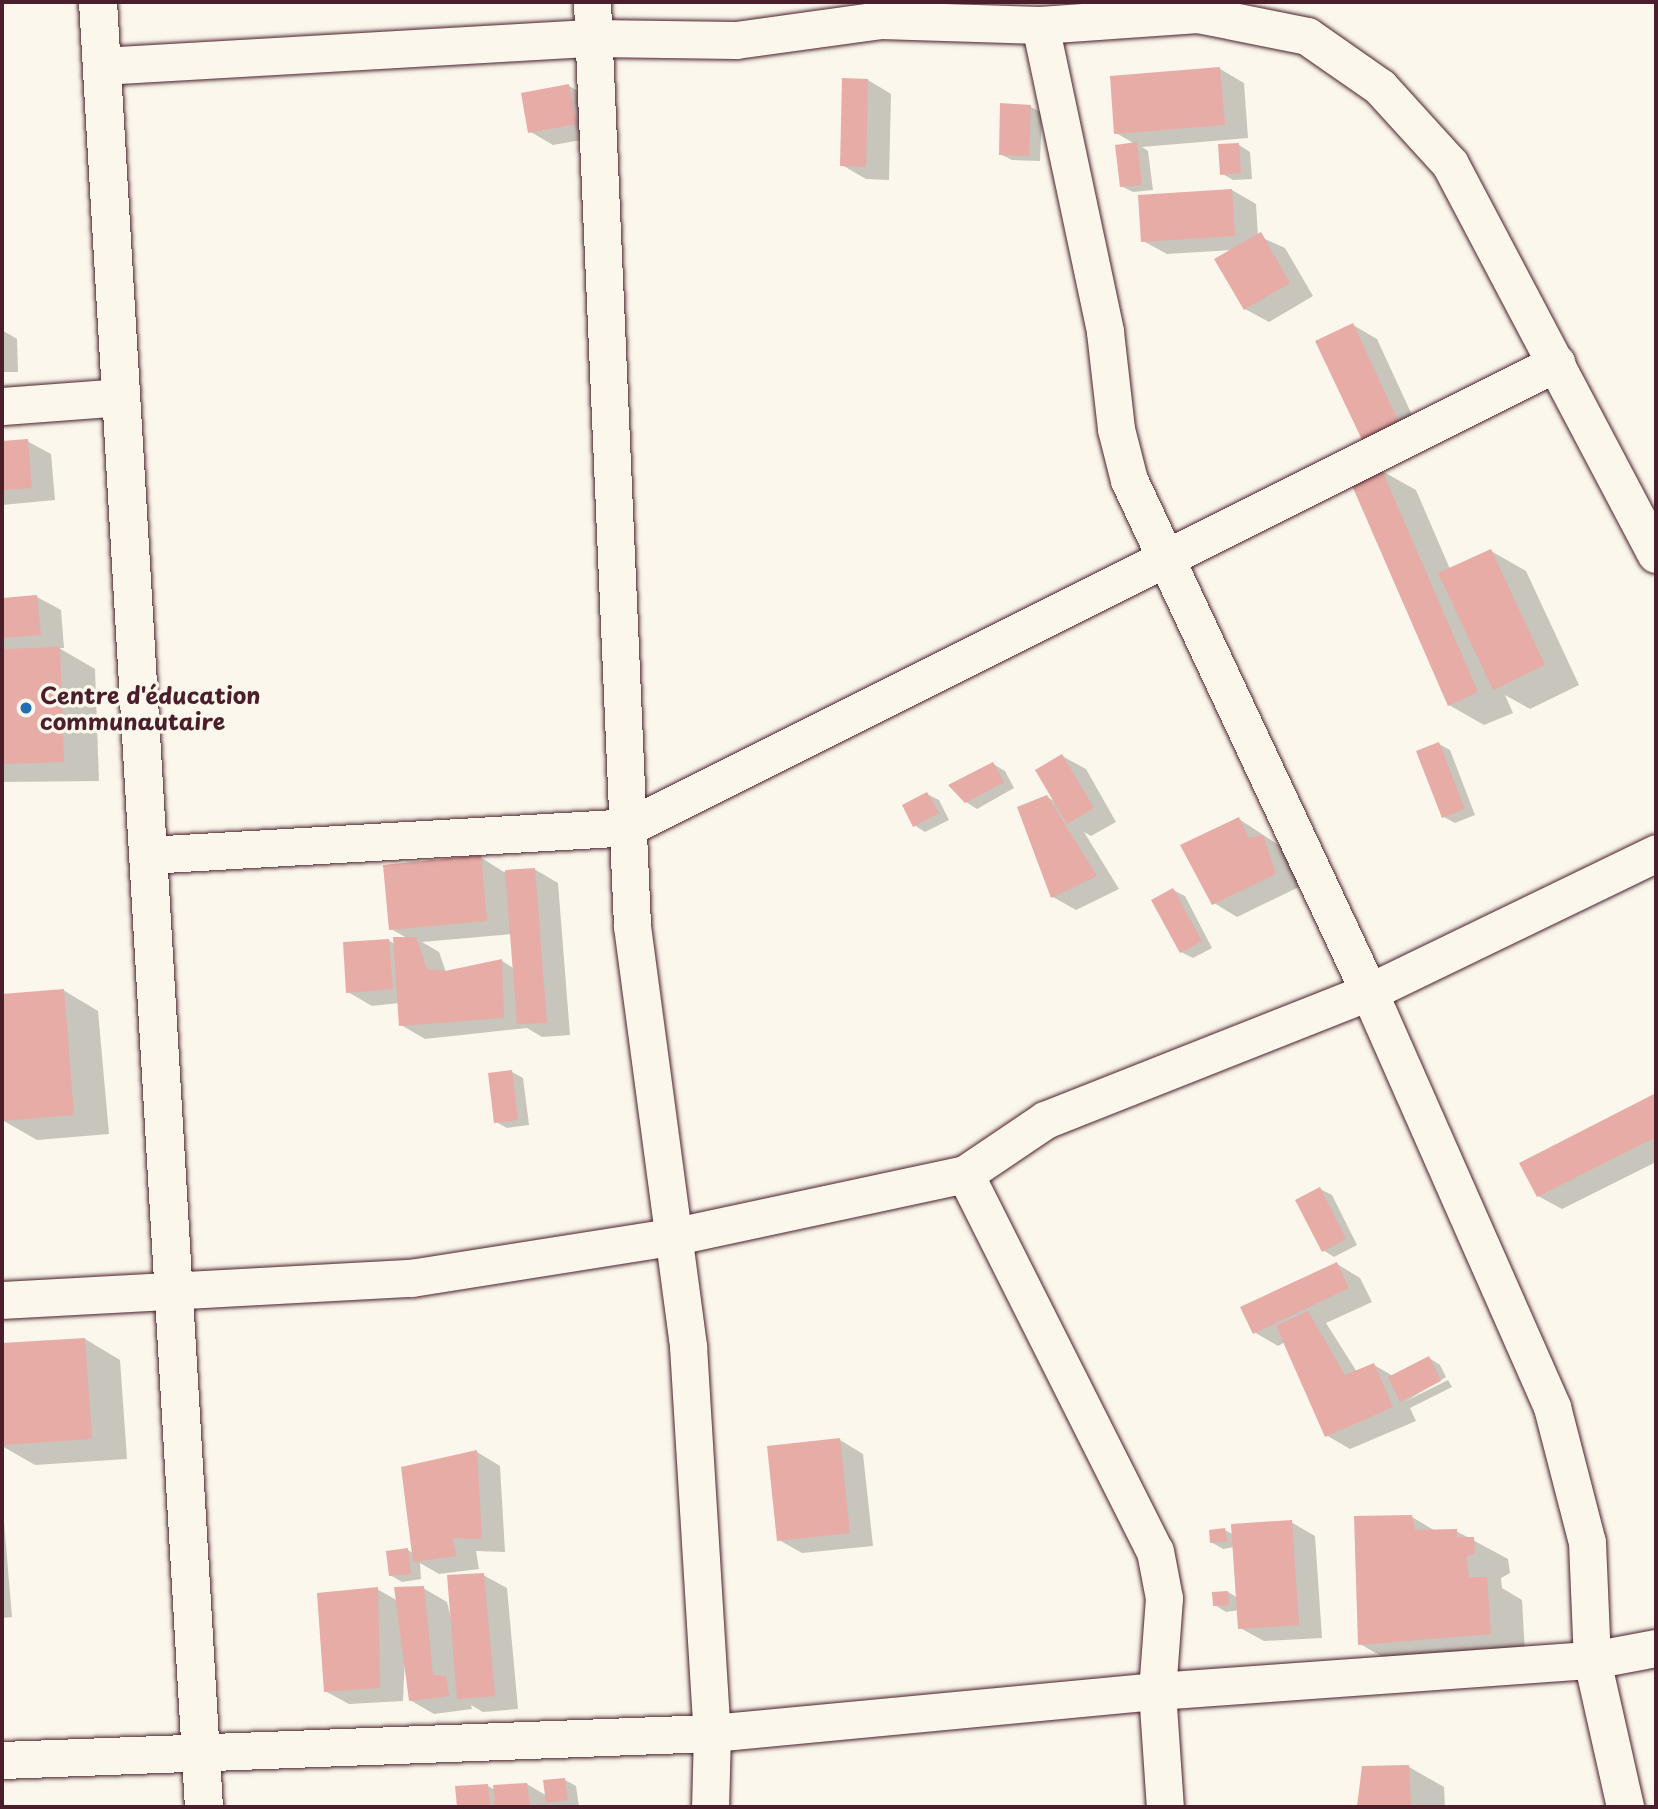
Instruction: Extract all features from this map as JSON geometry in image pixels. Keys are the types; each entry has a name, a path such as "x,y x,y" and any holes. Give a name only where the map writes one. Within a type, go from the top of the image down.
{"street":[{"path":"97,2 204,1754 204,1807"},
{"path":"592,2 632,926 676,1236 688,1346 712,1733 710,1807"},
{"path":"102,66 593,38 736,40 880,20 1040,25 1198,14 1307,37 1380,87 1450,164 1656,554"},
{"path":"1040,25 1105,332 1116,429 1129,480 1163,560 1369,992 1552,1407 1587,1542 1592,1660 1625,1807"},
{"path":"147,855 628,827 1556,363"},
{"path":"2,406 121,397"},
{"path":"2,1300 411,1278 676,1236 965,1174 1045,1120 1369,992 1656,853"},
{"path":"965,1174 1156,1551 1164,1598 1157,1691 1165,1807"},
{"path":"2,1760 712,1733 1157,1691 1592,1660 1656,1648"}],"building":[{"path":"1220,67 1225,125 1114,134 1110,76"},
{"path":"842,78 868,79 866,167 840,166"},
{"path":"569,84 577,124 528,133 521,93"},
{"path":"1000,103 1031,105 1029,156 999,155"},
{"path":"1137,142 1142,185 1120,187 1115,145"},
{"path":"1239,143 1241,173 1220,175 1218,144"},
{"path":"1232,189 1235,236 1141,242 1138,195"},
{"path":"1261,232 1290,283 1244,310 1214,259"},
{"path":"1353,323 1401,427 1364,444 1315,341"},
{"path":"28,439 32,488 2,490 2,441"},
{"path":"1381,468 1478,692 1448,706 1350,481"},
{"path":"1491,549 1545,665 1493,690 1438,573"},
{"path":"37,595 41,635 2,638 2,598"},
{"path":"60,647 64,762 2,764 2,649"},
{"path":"1439,742 1465,809 1442,818 1416,751"},
{"path":"1062,754 1094,808 1067,824 1035,770"},
{"path":"993,762 1004,782 965,803 948,785"},
{"path":"927,792 939,813 913,827 902,805"},
{"path":"1047,795 1097,876 1051,898 1017,807"},
{"path":"1239,817 1249,838 1263,835 1276,874 1212,905 1180,845"},
{"path":"481,855 487,921 389,930 383,865"},
{"path":"535,868 547,1023 517,1024 505,870"},
{"path":"1173,888 1202,941 1180,953 1151,900"},
{"path":"393,937 416,937 427,969 445,971 502,959 504,1018 399,1026"},
{"path":"389,939 393,989 346,993 343,942"},
{"path":"64,989 74,1115 2,1121 2,994"},
{"path":"512,1070 518,1120 494,1123 488,1073"},
{"path":"1656,1093 1656,1137 1537,1197 1519,1163"},
{"path":"1320,1187 1346,1239 1322,1252 1295,1200"},
{"path":"1337,1262 1349,1288 1253,1334 1240,1307"},
{"path":"1308,1311 1345,1375 1374,1363 1393,1407 1325,1437 1276,1326"},
{"path":"85,1338 92,1439 2,1445 2,1343"},
{"path":"1429,1356 1441,1381 1400,1402 1388,1377"},
{"path":"840,1438 850,1533 777,1541 767,1446"},
{"path":"477,1450 482,1539 453,1538 456,1556 413,1562 401,1467"},
{"path":"1412,1515 1415,1530 1457,1529 1457,1537 1474,1537 1475,1553 1466,1557 1469,1577 1487,1577 1491,1634 1358,1645 1354,1516"},
{"path":"1292,1520 1299,1625 1238,1629 1231,1524"},
{"path":"1225,1528 1227,1541 1210,1543 1209,1530"},
{"path":"408,1548 411,1574 389,1576 386,1551"},
{"path":"484,1573 495,1696 457,1699 447,1575"},
{"path":"424,1586 433,1675 446,1676 449,1696 409,1701 394,1587"},
{"path":"378,1587 380,1688 324,1692 317,1593"},
{"path":"1228,1591 1229,1605 1213,1606 1212,1592"},
{"path":"1409,1765 1411,1807 1357,1807 1362,1766"},
{"path":"565,1778 568,1800 546,1803 543,1780"},
{"path":"527,1783 530,1807 495,1807 493,1785"},
{"path":"488,1784 490,1807 457,1807 455,1786"}],"place":[{"name":"Centre d'éducation communautaire","path":"26,708"}]}
